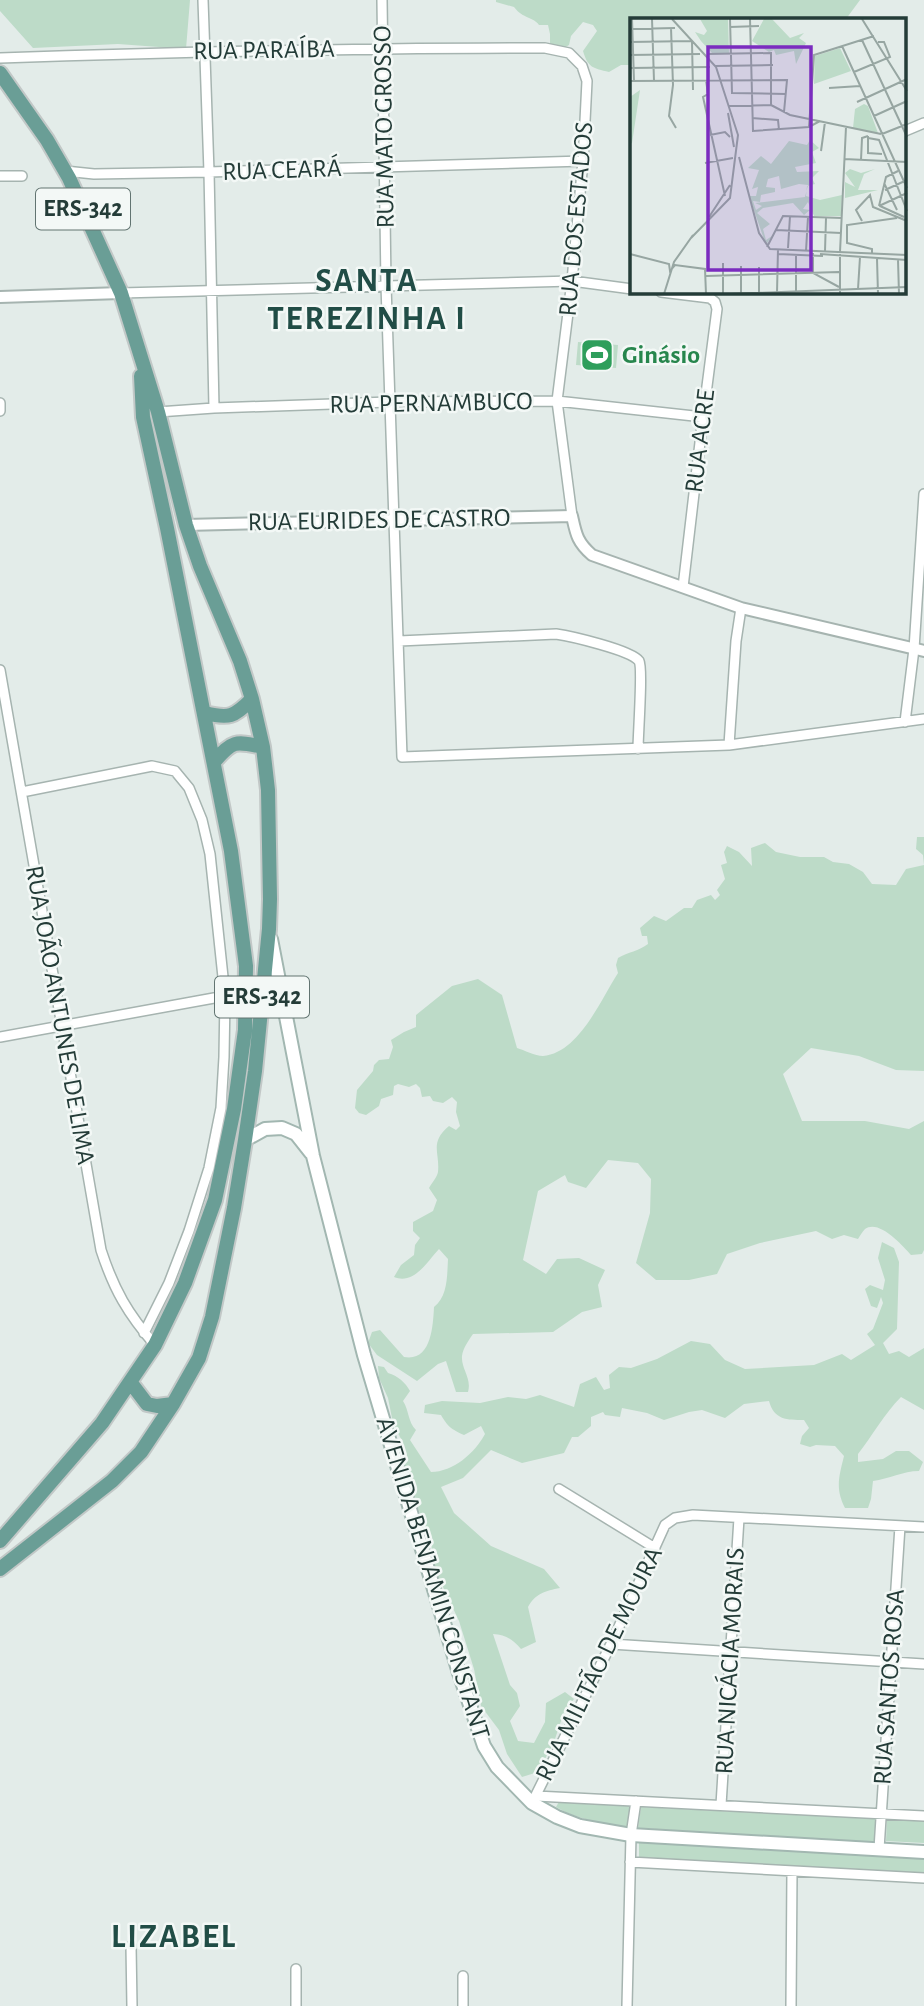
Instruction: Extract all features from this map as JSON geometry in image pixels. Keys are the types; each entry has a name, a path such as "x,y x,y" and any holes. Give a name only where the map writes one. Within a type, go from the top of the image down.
{"main road":[{"name":"ERS-342","path":"0,73 47,140 65,171 121,293 158,412 186,525 200,566 240,661 252,699 263,747 268,790 269,929 255,1071 234,1208 212,1317 199,1358 141,1452 112,1481 0,1569"},
{"name":"ERS-342","path":"0,1541 102,1423 131,1383 155,1345 185,1283 215,1200 234,1109 245,1030 246,966 231,851 143,417 140,357"},
{"path":"205,713 222,717 239,713 252,699"},
{"path":"214,762 228,747 239,743 263,747"},
{"name":"AVENIDA BENJAMIN CONSTANT","path":"269,929 313,1156 364,1355 459,1673 484,1746 496,1767 557,1817 580,1826 631,1835 924,1852"},
{"name":"AVENIDA BENJAMIN CONSTANT","path":"245,1140 265,1129 282,1128 296,1134 313,1156"},
{"path":"131,1383 147,1404 173,1404"}],"street":[{"path":"203,0 214,408"},
{"name":"RUA MATO GROSSO","path":"382,0 389,402 402,757 638,749"},
{"name":"RUA PARAÍBA","path":"0,58 384,48 545,48 569,53"},
{"name":"RUA DOS ESTADOS","path":"569,53 582,66 587,81 572,281 557,401 572,516"},
{"path":"906,131 924,123"},
{"name":"RUA CEARÁ","path":"65,171 94,174 209,172 583,161"},
{"path":"0,176 22,176"},
{"path":"0,297 572,281 630,289"},
{"name":"RUA ACRE","path":"677,294 710,298 717,309 683,587"},
{"name":"RUA PERNAMBUCO","path":"158,412 389,402 557,401 702,416"},
{"path":"0,403 0,411"},
{"path":"905,723 919,650 924,494"},
{"path":"572,516 576,535 582,546 592,555 741,608 919,650"},
{"name":"RUA EURIDES DE CASTRO","path":"186,525 572,516"},
{"path":"729,745 736,641 741,608"},
{"path":"399,641 556,634 630,654 639,661 642,671 638,749 729,745 924,719"},
{"name":"RUA JOÃO ANTUNES DE LIMA","path":"0,670 101,1250 126,1309 155,1345"},
{"path":"22,792 152,766 175,771 189,788 202,820 210,854 225,996 221,1108 209,1168 189,1231 169,1283 144,1333"},
{"path":"0,1037 225,996"},
{"path":"559,1489 655,1548"},
{"name":"RUA MILITÃO DE MOURA","path":"534,1799 611,1644 665,1525 684,1516 738,1518"},
{"path":"738,1518 924,1527"},
{"name":"RUA NICÁCIA MORAIS","path":"721,1805 738,1518"},
{"name":"RUA SANTOS ROSA","path":"878,1849 900,1525"},
{"path":"611,1644 924,1664"},
{"path":"534,1799 636,1801 924,1816"},
{"path":"627,2006 631,1835 636,1801"},
{"path":"630,1862 924,1878"},
{"path":"791,2006 792,1871"},
{"path":"131,1946 132,2006"},
{"path":"296,1969 296,2006"},
{"path":"463,1976 463,2006"}],"green space":[{"path":"0,0 190,0 186,49 118,44 33,48 0,11"},
{"path":"860,0 847,18 630,18 630,65 621,65 609,72 592,66 585,57 583,51 597,31 593,25 583,22 571,36 569,45 562,49 550,44 548,25 539,25 514,7 496,2"},
{"name":"Ginásio","path":"578,342 618,345 616,368 576,365"},
{"path":"917,837 924,837 924,865 923,855 916,849"},
{"path":"765,843 776,852 800,857 824,857 833,862 849,864 863,872 872,884 896,885 906,869 924,865 924,1071 896,1070 859,1056 811,1048 783,1074 802,1121 865,1121 909,1129 924,1121 922,1254 911,1255 890,1234 877,1227 865,1229 858,1239 844,1235 832,1239 816,1231 760,1243 727,1254 717,1274 689,1280 656,1280 636,1263 650,1213 651,1179 638,1163 608,1160 586,1188 568,1182 565,1175 538,1191 523,1260 546,1274 557,1259 579,1258 605,1270 598,1285 602,1307 582,1312 553,1332 473,1334 462,1356 469,1382 468,1392 456,1392 446,1361 417,1381 377,1355 368,1343 372,1332 380,1330 404,1357 413,1357 425,1349 431,1333 434,1307 442,1297 447,1279 448,1259 439,1249 414,1275 401,1279 394,1277 401,1265 414,1255 415,1245 420,1238 413,1231 413,1222 433,1211 437,1200 429,1188 438,1172 437,1143 449,1126 456,1130 460,1126 456,1112 457,1102 452,1097 443,1103 433,1101 430,1096 422,1097 416,1084 409,1087 398,1084 394,1086 393,1095 381,1099 379,1106 366,1115 355,1108 357,1090 379,1060 389,1059 393,1047 391,1040 416,1027 416,1015 452,986 478,979 502,995 517,1048 540,1056 556,1053 568,1045 588,1023 618,973 618,958 648,944 647,936 642,936 640,928 654,916 666,921 684,908 692,908 697,900 711,895 715,900 720,895 717,890 725,879 721,865 727,863 724,852 727,846 739,852 752,866 751,848"},
{"path":"882,1242 894,1248 899,1262 897,1329 883,1343 889,1354 899,1351 909,1357 924,1348 924,1410 901,1397 858,1454 858,1462 883,1459 896,1451 909,1451 923,1462 919,1471 873,1481 868,1508 845,1508 839,1488 844,1456 835,1446 810,1447 800,1444 802,1436 809,1428 804,1420 787,1419 778,1415 769,1401 744,1404 725,1418 702,1410 664,1420 622,1408 620,1417 605,1415 603,1412 591,1417 591,1426 578,1437 572,1437 564,1453 522,1463 491,1450 463,1478 441,1487 454,1513 491,1546 544,1569 560,1588 541,1593 528,1607 536,1642 521,1649 508,1638 493,1634 510,1685 517,1693 520,1706 510,1721 518,1741 534,1743 545,1722 546,1703 565,1692 574,1699 564,1712 554,1742 538,1772 522,1777 507,1754 499,1730 481,1706 474,1669 459,1621 436,1572 430,1538 409,1486 401,1458 401,1439 393,1423 378,1366 384,1367 388,1373 401,1380 410,1391 403,1401 411,1424 416,1430 410,1440 431,1472 439,1471 462,1460 485,1434 481,1426 464,1435 448,1425 441,1415 424,1413 425,1405 442,1401 480,1403 508,1397 526,1399 540,1395 574,1407 580,1384 596,1377 604,1390 610,1388 609,1375 619,1367 631,1368 657,1359 691,1341 710,1344 725,1360 745,1369 814,1365 842,1354 851,1360 875,1345 867,1334 873,1329 883,1303 881,1297 877,1308 871,1306 865,1289 870,1285 883,1290 885,1280 878,1258"},
{"path":"560,1800 631,1806 628,1827 573,1815 556,1807"},
{"path":"641,1807 876,1819 875,1842 638,1828"},
{"path":"887,1819 924,1821 924,1843 886,1841"},
{"path":"639,1842 924,1857 924,1874 639,1857"}],"place":[{"name":"Ginásio","path":"597,355"}],"district":[{"name":"SANTA TEREZINHA I","path":"367,300"},
{"name":"LIZABEL","path":"174,1937"}]}
